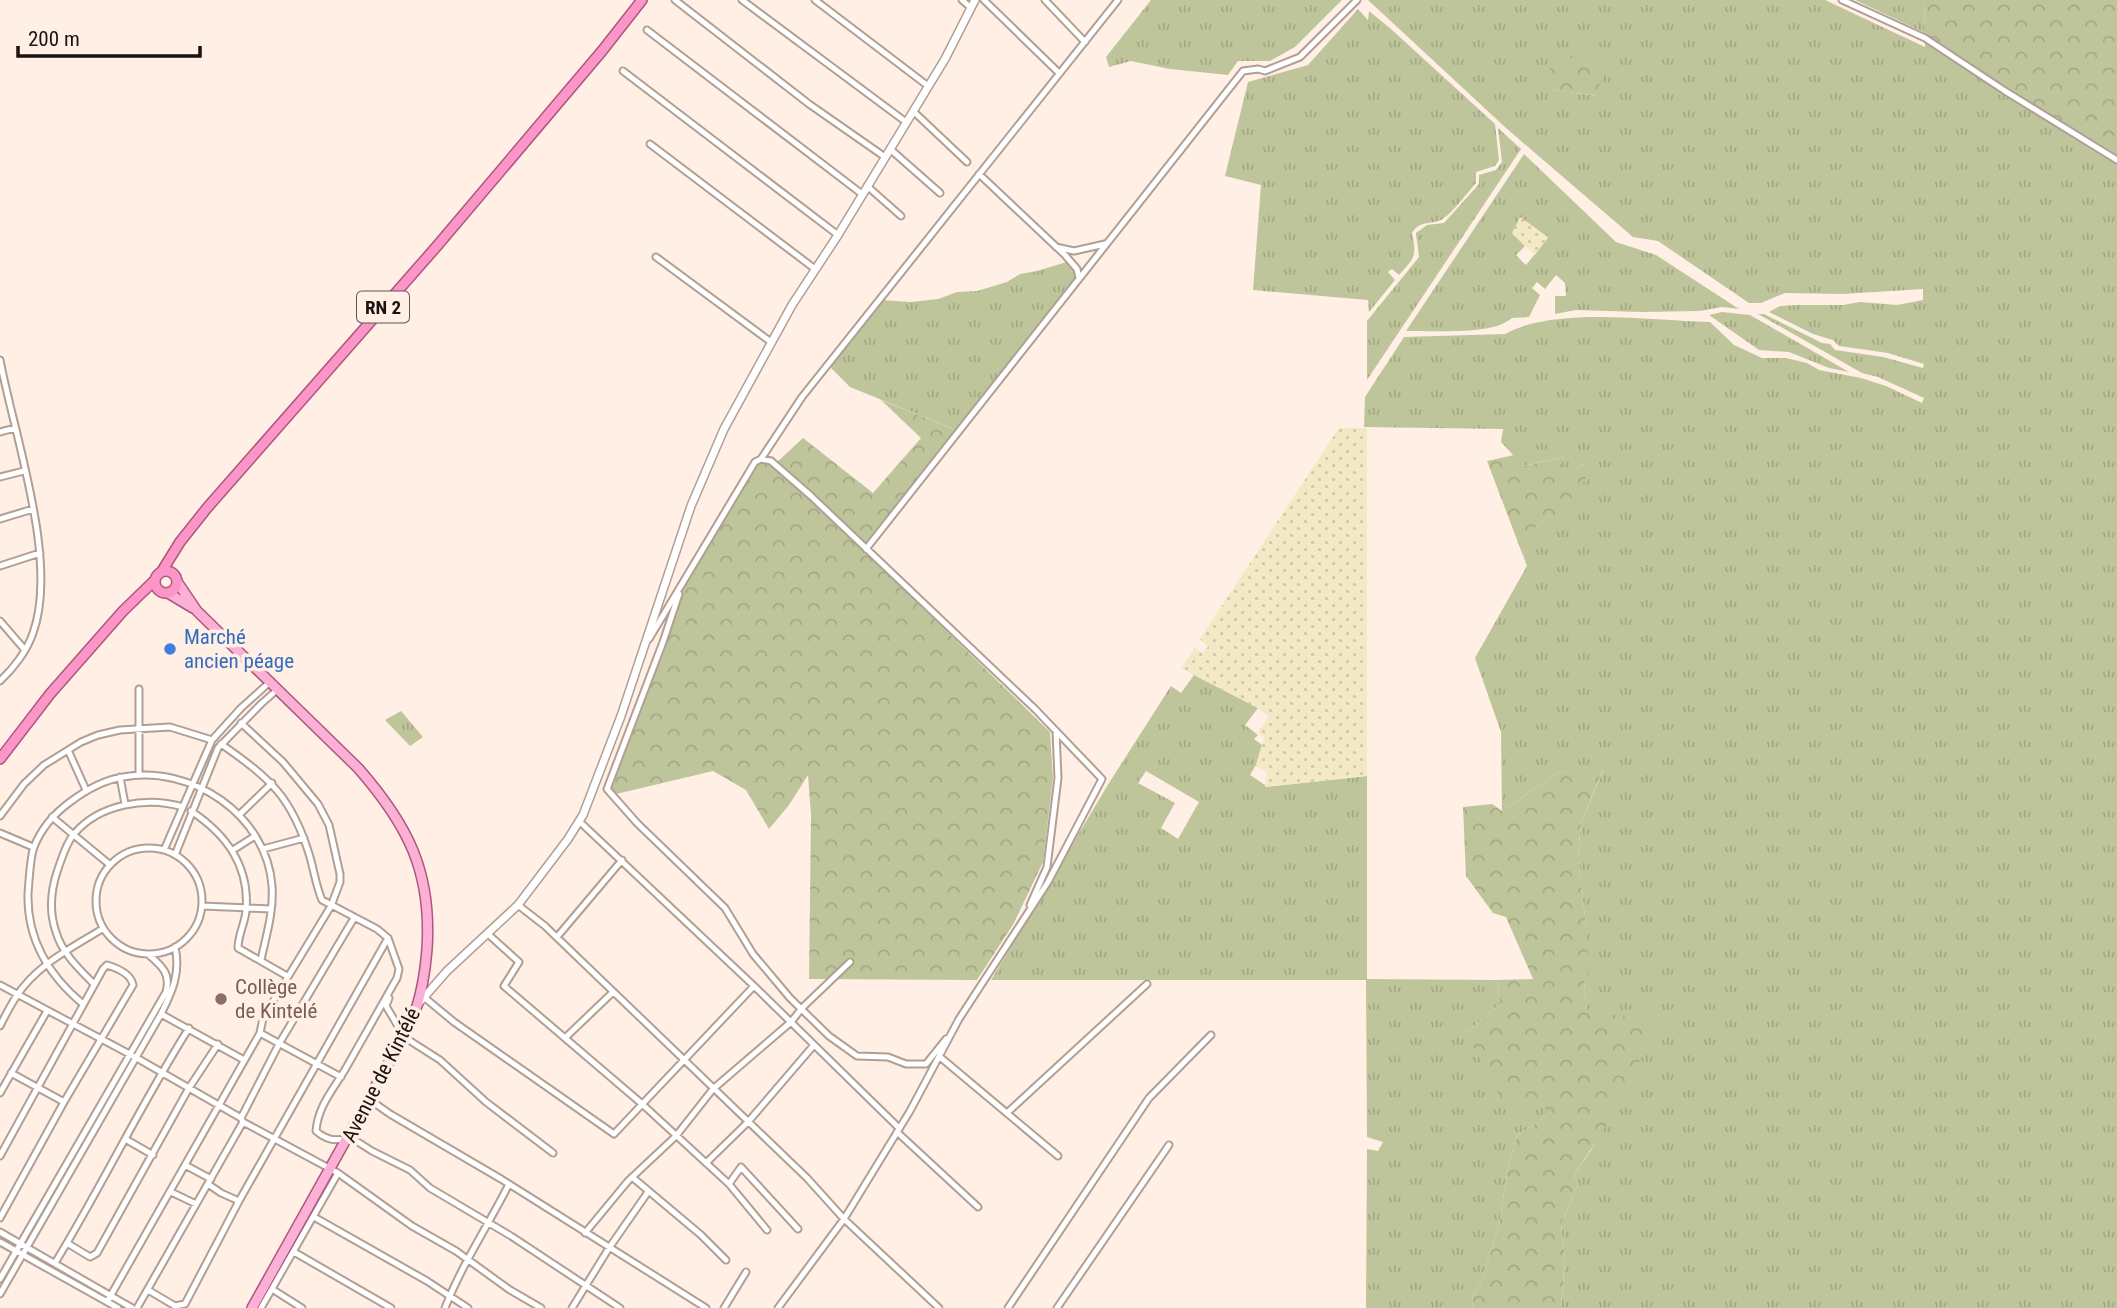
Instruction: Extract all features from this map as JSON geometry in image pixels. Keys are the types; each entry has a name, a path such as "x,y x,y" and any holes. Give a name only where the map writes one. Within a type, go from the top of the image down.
{"highway":[{"name":"RN 2","path":"0,760 50,694 122,611 156,584 167,571 177,547 220,493 438,246 642,0"},
{"path":"156,584 168,593 174,591 178,583 176,576 167,571"}],"main road":[{"name":"Avenue de Kintélé","path":"178,583 197,611"},
{"name":"Avenue de Kintélé","path":"168,593 197,611 271,681 383,796 413,850 423,878 428,908 422,1000 334,1171 252,1308"}],"street":[{"path":"675,0 809,104 884,158"},
{"path":"742,0 906,122"},
{"path":"815,0 928,86"},
{"path":"962,0 971,8"},
{"path":"754,986 614,1134 422,1000 447,971 489,935 518,905 579,821 600,774 691,506 741,395 928,86 975,0"},
{"path":"984,0 1059,73"},
{"path":"1045,0 1085,41"},
{"path":"761,459 802,397 1116,3 1108,0"},
{"path":"866,549 1243,71 1265,71 1300,57 1357,0"},
{"path":"1842,0 1925,38 2117,160"},
{"path":"647,30 901,216"},
{"path":"623,71 838,235"},
{"path":"913,111 967,162"},
{"path":"650,144 815,269"},
{"path":"890,149 940,193"},
{"path":"979,174 1077,269 1079,278"},
{"path":"1055,247 1074,251 1108,243"},
{"path":"656,257 771,342"},
{"path":"0,360 3,390 15,428 40,553 39,605 33,632 25,650 0,681"},
{"path":"0,432 15,428"},
{"path":"642,651 755,461 761,459 775,465 866,549 1056,731 1102,779 1048,882 955,1028 844,1219 778,1308"},
{"path":"0,477 24,471"},
{"path":"0,519 33,509"},
{"path":"0,566 40,553"},
{"path":"682,584 607,789 637,823 725,908 753,954 790,998 843,1048 857,1056 888,1057 906,1064 926,1064 955,1028"},
{"path":"0,621 25,650"},
{"path":"164,850 212,740 241,708 271,681"},
{"path":"139,689 139,775"},
{"path":"175,855 221,744 278,689"},
{"path":"107,1302 260,1033 263,1018 331,906 340,882 329,825 318,804 298,778 241,723"},
{"path":"0,816 24,784 44,765 68,750 107,732 170,727 212,740"},
{"path":"1019,926 1047,867 1058,778 1056,731"},
{"path":"221,744 272,783 293,810 322,900 377,929 388,938 399,968 386,1006 402,1033 402,1040 440,1060 486,1102 553,1153"},
{"path":"68,750 86,790"},
{"path":"83,1004 67,991 46,964 36,944 28,908 33,847 52,817 86,790 120,777 162,776 192,784 239,815 263,849 272,886 271,909 261,960"},
{"path":"120,777 125,804"},
{"path":"239,815 272,783"},
{"path":"94,984 66,952 56,933 51,911 52,891 63,855 73,835 101,814 125,804 146,802 183,807"},
{"path":"191,811 213,826 233,850 239,862 246,908 237,946 242,952 287,976"},
{"path":"52,817 110,864"},
{"path":"579,821 754,986 978,1207"},
{"path":"0,834 33,847"},
{"path":"233,850 255,836"},
{"path":"263,849 304,838"},
{"path":"149,848 175,855 187,864 196,876 201,891 199,921 191,935 176,947 159,954 131,952 114,943 102,929 96,913 95,895 100,879 110,864 121,855 149,848"},
{"path":"557,937 622,860"},
{"path":"518,905 557,937 612,993 807,1178 844,1219 939,1308"},
{"path":"202,906 271,909"},
{"path":"0,1232 135,1308 210,1182 279,1044 354,918"},
{"path":"0,1026 17,995 46,964 102,929"},
{"path":"489,935 519,962 504,986 729,1184 768,1230"},
{"path":"148,1290 176,1306 185,1304 239,1200 388,938"},
{"path":"132,1056 161,1014 173,988 178,971 176,947"},
{"path":"0,1279 24,1245 166,992 166,971 149,955"},
{"path":"585,1233 632,1177 676,1136 713,1089 791,1022 850,962"},
{"path":"0,1156 103,968 107,965 117,968 133,981 102,1041 2,1208 0,1218"},
{"path":"397,978 319,1111 316,1131 331,1139 350,1137 410,1170 430,1188 490,1223 620,1308"},
{"path":"1008,1112 1147,984"},
{"path":"0,985 161,1072 334,1171 412,1226 541,1308"},
{"path":"565,1038 612,993"},
{"path":"0,1093 47,1011"},
{"path":"161,1014 244,1060"},
{"path":"55,1263 127,1140 161,1072 189,1028"},
{"path":"260,1033 341,1077"},
{"path":"1008,1308 1149,1098 1212,1035"},
{"path":"67,1243 90,1257 97,1253 189,1088 218,1044"},
{"path":"706,1163 748,1122 814,1045"},
{"path":"940,1057 1058,1156"},
{"path":"11,1073 64,1102"},
{"path":"370,1100 706,1308"},
{"path":"127,1140 153,1155"},
{"path":"1057,1308 1169,1145"},
{"path":"186,1165 210,1182 220,1194 239,1200"},
{"path":"729,1184 741,1167 798,1229"},
{"path":"261,1308 314,1217 334,1171"},
{"path":"632,1177 701,1235 726,1260"},
{"path":"445,1308 467,1259 490,1223 509,1184"},
{"path":"170,1192 195,1204"},
{"path":"572,1308 648,1192"},
{"path":"314,1217 468,1308"},
{"path":"0,1242 118,1308"},
{"path":"0,1294 19,1252"},
{"path":"294,1252 391,1308"},
{"path":"724,1308 746,1272"},
{"path":"272,1289 302,1308"}],"green space":[{"path":"1151,0 1342,0 1295,47 1270,61 1238,61 1228,75 1170,69 1131,61 1109,67 1106,57"},
{"path":"1368,0 1825,0 1925,47 1925,38 2117,160 2117,1308 1561,1308 1565,1260 1561,1224 1578,1184 1574,1175 1591,1150 1659,1022 1587,1012 1584,980 1586,926 1578,856 1581,823 1603,770 1559,772 1502,811 1501,732 1475,658 1527,566 1522,550 1529,530 1540,525 1550,515 1558,516 1576,493 1575,488 1584,464 1559,480 1564,457 1523,466 1501,442 1503,429 1364,427 1365,397 1404,337 1505,334 1526,325 1550,320 1605,317 1710,322 1734,345 1762,358 1786,358 1807,363 1819,370 1861,378 1922,403 1924,398 1878,377 1862,373 1758,314 1764,314 1822,343 1830,344 1835,350 1883,357 1923,368 1924,364 1888,353 1839,346 1833,340 1813,334 1769,312 1780,306 1797,305 1843,305 1860,302 1897,305 1923,300 1923,289 1843,294 1785,293 1761,303 1749,303 1658,241 1633,237 1506,128","holes":["1553,64 1598,96 1554,90"]},
{"path":"1855,0 1924,0 1925,33"},
{"path":"1924,0 2117,0 2117,159 1925,38"},
{"path":"1358,9 1368,20 1369,11 1391,29 1495,124 1499,160 1495,166 1476,172 1476,183 1445,217 1415,229 1412,233 1414,252 1411,260 1399,275 1392,269 1388,272 1395,280 1369,312 1368,300 1253,290 1261,185 1225,176 1248,82 1308,65"},
{"path":"1571,56 1587,58 1603,71 1598,96 1554,90 1548,71 1553,64"},
{"path":"1498,128 1521,149 1367,380 1367,321 1419,257 1416,233 1427,225 1444,223 1479,184 1479,175 1496,170 1502,162"},
{"path":"1524,154 1616,242 1656,255 1739,309 1722,307 1700,311 1641,312 1576,310 1555,314 1555,296 1566,296 1565,283 1556,275 1545,289 1537,282 1532,288 1540,295 1529,317 1512,318 1503,324 1477,330 1406,331","holes":["1512,233 1548,238 1526,265 1516,255 1525,246"]},
{"path":"1070,261 1079,278 958,431 850,387 828,365 880,300 911,302 938,299 957,292 977,291 1007,282 1020,274"},
{"path":"1722,312 1750,315 1849,372 1829,368 1789,352 1759,350 1709,315"},
{"path":"881,400 958,431 866,549 813,501 1050,732 1053,778 1043,862 1014,923 977,980 809,979 811,815 808,775 789,805 769,829 746,790 713,771 612,795 607,789 682,584 755,462 761,459 775,464 803,438 873,493 921,438"},
{"path":"1519,455 1524,466 1564,457 1560,479 1584,464 1592,466 1586,480 1575,488 1577,493 1567,502 1558,517 1550,515 1530,530 1532,542 1522,550 1527,566 1487,461"},
{"path":"1194,675 1258,708 1245,725 1258,735 1254,739 1262,745 1250,775 1266,787 1367,776 1367,979 1497,980 1500,1004 1466,1033 1547,1112 1539,1122 1517,1135 1508,1167 1499,1225 1481,1283 1472,1297 1473,1308 1366,1308 1367,1149 1378,1151 1383,1142 1367,1137 1366,980 991,980 1109,783 1171,686 1181,693","holes":["1146,771 1199,802 1178,839 1161,828 1175,803 1138,783"]},
{"path":"401,711 423,737 410,746 385,720"},
{"path":"1603,769 1581,823 1578,856 1589,971 1584,980 1587,1011 1660,1022 1604,1129 1574,1175 1578,1184 1561,1224 1565,1260 1561,1308 1473,1308 1472,1297 1481,1283 1499,1225 1508,1167 1517,1135 1539,1122 1547,1112 1541,1104 1505,1107 1466,1033 1500,1004 1497,980 1533,979 1506,917 1493,913 1466,876 1463,807 1492,804 1502,811 1559,772"}],"sand":[{"path":"1520,217 1548,237 1535,255 1512,233"},
{"path":"1339,428 1367,428 1367,776 1265,787 1267,773 1256,765 1264,738 1258,732 1269,717 1258,708 1181,668 1195,648 1202,653 1208,647 1200,639"}],"place":[{"name":"Marché ancien péage","path":"170,649"},
{"name":"Collège de Kintelé","path":"221,999"}]}
